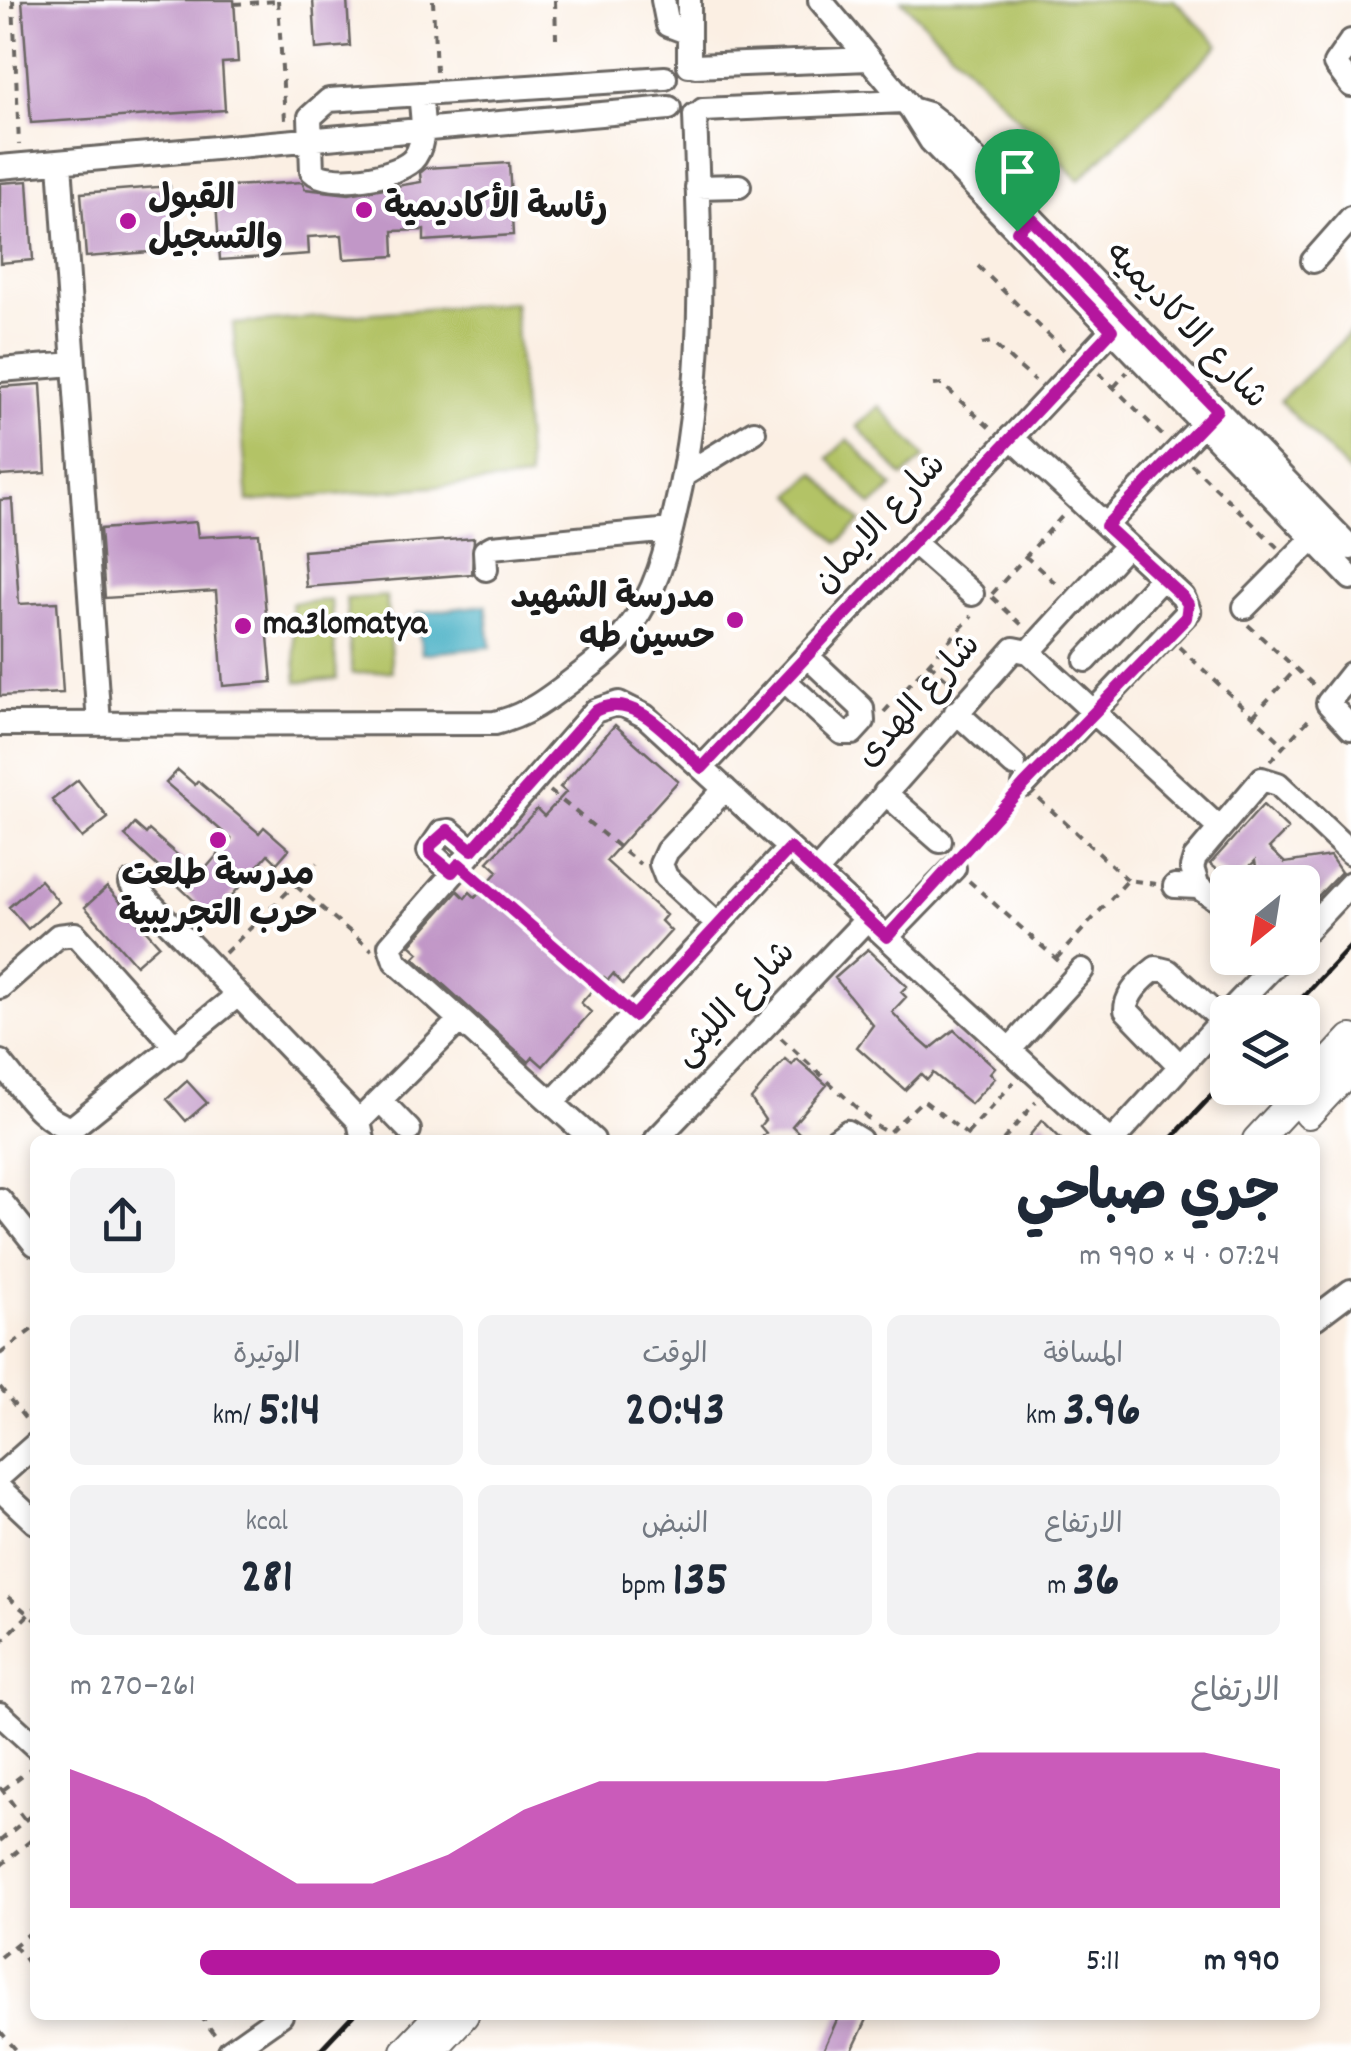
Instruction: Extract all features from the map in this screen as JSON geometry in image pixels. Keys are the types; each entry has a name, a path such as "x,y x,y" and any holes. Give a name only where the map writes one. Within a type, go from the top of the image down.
{"main road":[{"path":"1263,1135 1351,1039"},
{"path":"1287,1135 1351,1068"},
{"path":"428,2042 457,2020"}],"street":[{"path":"662,0 668,24 689,32"},
{"path":"689,0 692,66"},
{"name":"شارع الاكاديميه","path":"820,0 907,105 922,132 1024,224 1320,531 1351,578"},
{"path":"1351,41 1334,64 1351,84"},
{"path":"298,144 310,117 329,100 666,78 679,66 869,59"},
{"path":"0,724 476,724 512,719 545,702 622,637 649,594 672,530 699,362 699,113 713,91 704,71 692,66"},
{"path":"666,78 664,99 669,108"},
{"path":"298,144 312,171 332,180 397,172 416,156 429,93"},
{"path":"10,166 298,144 669,108 699,113 907,105"},
{"path":"60,164 99,724"},
{"path":"698,187 739,186"},
{"path":"1313,260 1351,218"},
{"name":"شارع الاكاديميه","path":"1024,224 1112,330 1210,417"},
{"name":"شارع الايمان","path":"702,768 1112,330"},
{"path":"0,370 74,364"},
{"path":"1106,526 1210,417"},
{"path":"684,474 754,432"},
{"path":"962,705 1019,775 1095,712 1189,611 1183,597 1128,545 1008,440"},
{"path":"486,569 485,551 492,547 672,530"},
{"path":"1246,607 1320,531"},
{"name":"شارع الاكاديميه","path":"1320,531 1351,548"},
{"path":"913,542 972,594"},
{"path":"1029,652 1128,545"},
{"path":"1086,660 1162,578"},
{"name":"شارع الهدى","path":"816,872 1008,652 1029,652 1219,828"},
{"path":"784,680 842,733 852,733 863,722 862,708 807,656"},
{"path":"1351,674 1329,698 1330,707 1351,728"},
{"path":"587,1135 392,954 461,862 595,711 619,703 632,707 702,768 1105,1135"},
{"path":"1210,898 1186,887 1195,858 1262,779 1278,784 1351,853"},
{"path":"718,925 666,877 661,864 725,789"},
{"path":"885,793 940,841"},
{"path":"552,1103 790,848"},
{"path":"887,937 954,868"},
{"path":"130,883 361,1130 380,1100 460,1020"},
{"path":"1320,916 1351,884"},
{"name":"شارع الليثى","path":"661,1135 868,919"},
{"path":"0,987 58,936 75,934 176,1047"},
{"path":"1180,1066 1126,1010 1129,997 1156,968 1168,970 1210,1003"},
{"path":"1010,1049 1079,973"},
{"path":"1246,995 1265,975"},
{"path":"0,1062 58,1126 72,1128 238,995"},
{"path":"1116,1135 1210,1033"},
{"path":"380,1100 408,1130"},
{"path":"0,1200 30,1238"},
{"path":"1320,1314 1351,1291"},
{"path":"0,1476 30,1449"},
{"path":"0,1489 30,1517"},
{"path":"0,1714 30,1741"},
{"path":"224,2045 272,2020"}],"path":[{"path":"10,166 13,0"},
{"path":"234,4 278,0 298,144"},
{"path":"429,93 433,0"},
{"path":"555,0 556,38"},
{"path":"978,266 1079,365"},
{"path":"982,344 991,342 1050,396"},
{"path":"934,385 942,384 1008,440"},
{"path":"874,724 1077,499"},
{"path":"1026,556 1076,601"},
{"path":"1246,607 1243,618 1250,628 1329,698 1284,745 1262,779"},
{"path":"1168,637 1284,745"},
{"path":"928,663 962,705"},
{"path":"1253,716 1296,669"},
{"path":"1079,973 1056,959 954,868 1019,775 1128,880 1186,887"},
{"path":"535,778 632,860 642,865 661,864"},
{"path":"461,862 634,1016"},
{"path":"210,967 317,863"},
{"path":"1056,959 1128,880"},
{"path":"296,886 364,946 392,954"},
{"path":"767,1024 883,1132 923,1100 968,1134 1029,1066"},
{"path":"1008,1135 1050,1086"},
{"path":"0,1354 30,1331"},
{"path":"0,1386 30,1425"},
{"path":"0,1644 28,1615 8,1597"},
{"path":"25,1820 1,1789 30,1769"},
{"path":"0,1841 30,1816"},
{"path":"0,1866 30,1843"},
{"path":"0,1957 30,1932"},
{"path":"0,1945 6,1952"},
{"path":"14,1945 30,1966"},
{"path":"204,2020 224,2045"},
{"path":"0,2031 17,2051"}],"green space":[{"path":"901,0 1174,0 1219,45 1079,180"},
{"path":"514,302 529,479 248,502 233,324"},
{"path":"1351,332 1351,474 1280,401"},
{"path":"879,406 925,457 903,477 857,426"},
{"path":"848,439 893,487 872,506 828,458"},
{"path":"815,473 861,522 838,543 792,495"},
{"path":"386,596 392,671 352,674 346,599"},
{"path":"331,600 337,679 297,682 291,603"}],"water":[{"path":"486,605 491,647 422,654 417,613"}],"building":[{"path":"22,0 234,0 238,62 222,63 225,110 31,123"},
{"path":"313,0 347,0 350,46 316,49"},
{"path":"509,163 513,235 424,241 424,230 393,231 394,256 344,259 342,235 308,237 309,254 220,260 215,187 302,182 305,189 349,194 421,182 420,173 426,168"},
{"path":"28,181 33,260 0,263 0,183"},
{"name":"القبول والتسجيل","path":"170,186 176,250 86,257 81,193"},
{"path":"41,384 46,473 0,476 0,387"},
{"path":"12,499 19,604 57,602 63,693 0,696 0,500"},
{"path":"196,522 198,537 259,534 272,682 223,686 216,591 105,598 100,529"},
{"path":"474,538 472,574 306,587 303,551"},
{"path":"615,725 678,781 606,861 666,915 661,921 671,931 623,984 613,974 608,980 604,977 581,1003 591,1012 543,1066 533,1057 529,1062 414,958 419,953 410,945 458,891 465,898 470,892 475,897 498,871 488,862 537,809 544,816 566,792 560,787"},
{"path":"178,770 195,785 198,781 259,833 264,827 289,849 277,863 268,854 223,906 232,914 221,926 125,836 135,824 146,834 149,830 200,875 231,839 166,783"},
{"path":"78,780 108,818 82,838 52,800"},
{"path":"1263,805 1288,829 1269,848 1285,863 1330,856 1341,872 1320,894 1320,865 1256,865 1255,861 1251,865 1210,864"},
{"path":"40,880 59,902 28,929 9,907"},
{"path":"107,887 159,945 136,965 85,907"},
{"path":"868,949 907,986 901,992 906,997 892,1012 914,1035 930,1049 954,1030 995,1067 990,1073 995,1078 971,1104 933,1073 927,1080 921,1074 905,1090 857,1047 873,1025 835,978"},
{"path":"785,1059 792,1065 797,1059 827,1085 792,1126 801,1135 764,1135 760,1126 765,1120 751,1099"},
{"path":"187,1081 207,1103 186,1121 167,1099"},
{"path":"1042,1120 1057,1135 1030,1135"},
{"path":"837,2020 867,2020 852,2051 823,2051"}],"railway":[{"path":"1305,995 1351,946"},
{"path":"1175,1135 1210,1097"},
{"path":"319,2051 348,2020"}],"place":[{"name":"رئاسة الأكاديمية","path":"364,210"},
{"name":"القبول والتسجيل","path":"128,221"},
{"name":"مدرسة الشهيد حسين طه","path":"735,620"},
{"name":"ma3lomatya","path":"243,626"},
{"name":"مدرسة طلعت حرب التجريبية","path":"218,840"}],"route":[{"path":"1031,218 1217,410 1106,526 1183,597 1189,611 1186,618 1024,785 954,868 887,937 790,848 634,1016 459,864 452,872 430,854 430,846 448,830 472,850 595,711 608,704 632,707 702,768 1112,330 1017,231 1031,218"}]}
